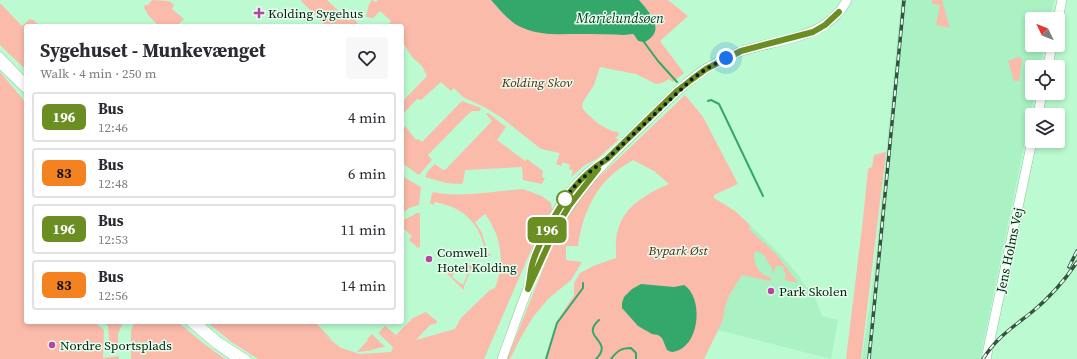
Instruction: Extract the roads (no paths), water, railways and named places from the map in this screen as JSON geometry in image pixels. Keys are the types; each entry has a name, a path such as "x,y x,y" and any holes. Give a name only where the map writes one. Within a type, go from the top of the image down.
{"main road":[{"path":"502,359 528,289 532,264 544,236 563,201 582,178 607,159 677,91 706,69 741,51 813,32 825,25 839,12 847,0"},
{"path":"1059,12 1062,0"},
{"name":"Jens Holms Vej","path":"986,359 1031,148"}],"street":[{"path":"0,56 24,81"},
{"path":"0,64 24,88"},
{"path":"191,324 216,345 236,359"},
{"path":"199,324 219,341 247,359"}],"water":[{"name":"Marielundsøen","path":"491,0 639,0 654,21 655,32 645,42 642,42 638,41 633,34 559,34 530,31 514,23"},
{"path":"641,284 674,287 684,285 690,291 696,308 695,329 686,345 679,350 670,352 667,350 662,338 638,326 622,308 624,297 632,289"}],"waterway":[{"path":"644,42 658,61 677,82"},
{"path":"708,101 711,100 719,104 763,196"},
{"path":"546,359 557,323 583,288 583,283"},
{"path":"596,359 601,353 602,347 593,331 594,326 599,320"},
{"path":"611,359 620,350 631,348 636,353 636,359"}],"railway":[{"path":"869,359 904,0"},
{"path":"1069,267 1077,251"},
{"path":"983,359 999,339 1051,295 1077,262"}],"place":[{"name":"Kolding Sygehus","path":"259,13"},
{"name":"Comwell Hotel Kolding","path":"429,259"},
{"name":"Park Skolen","path":"771,291"},
{"name":"Nordre Sportsplads","path":"52,345"}],"park label":[{"name":"Kolding Skov","path":"537,82"},
{"name":"Bypark Øst","path":"678,250"}]}
